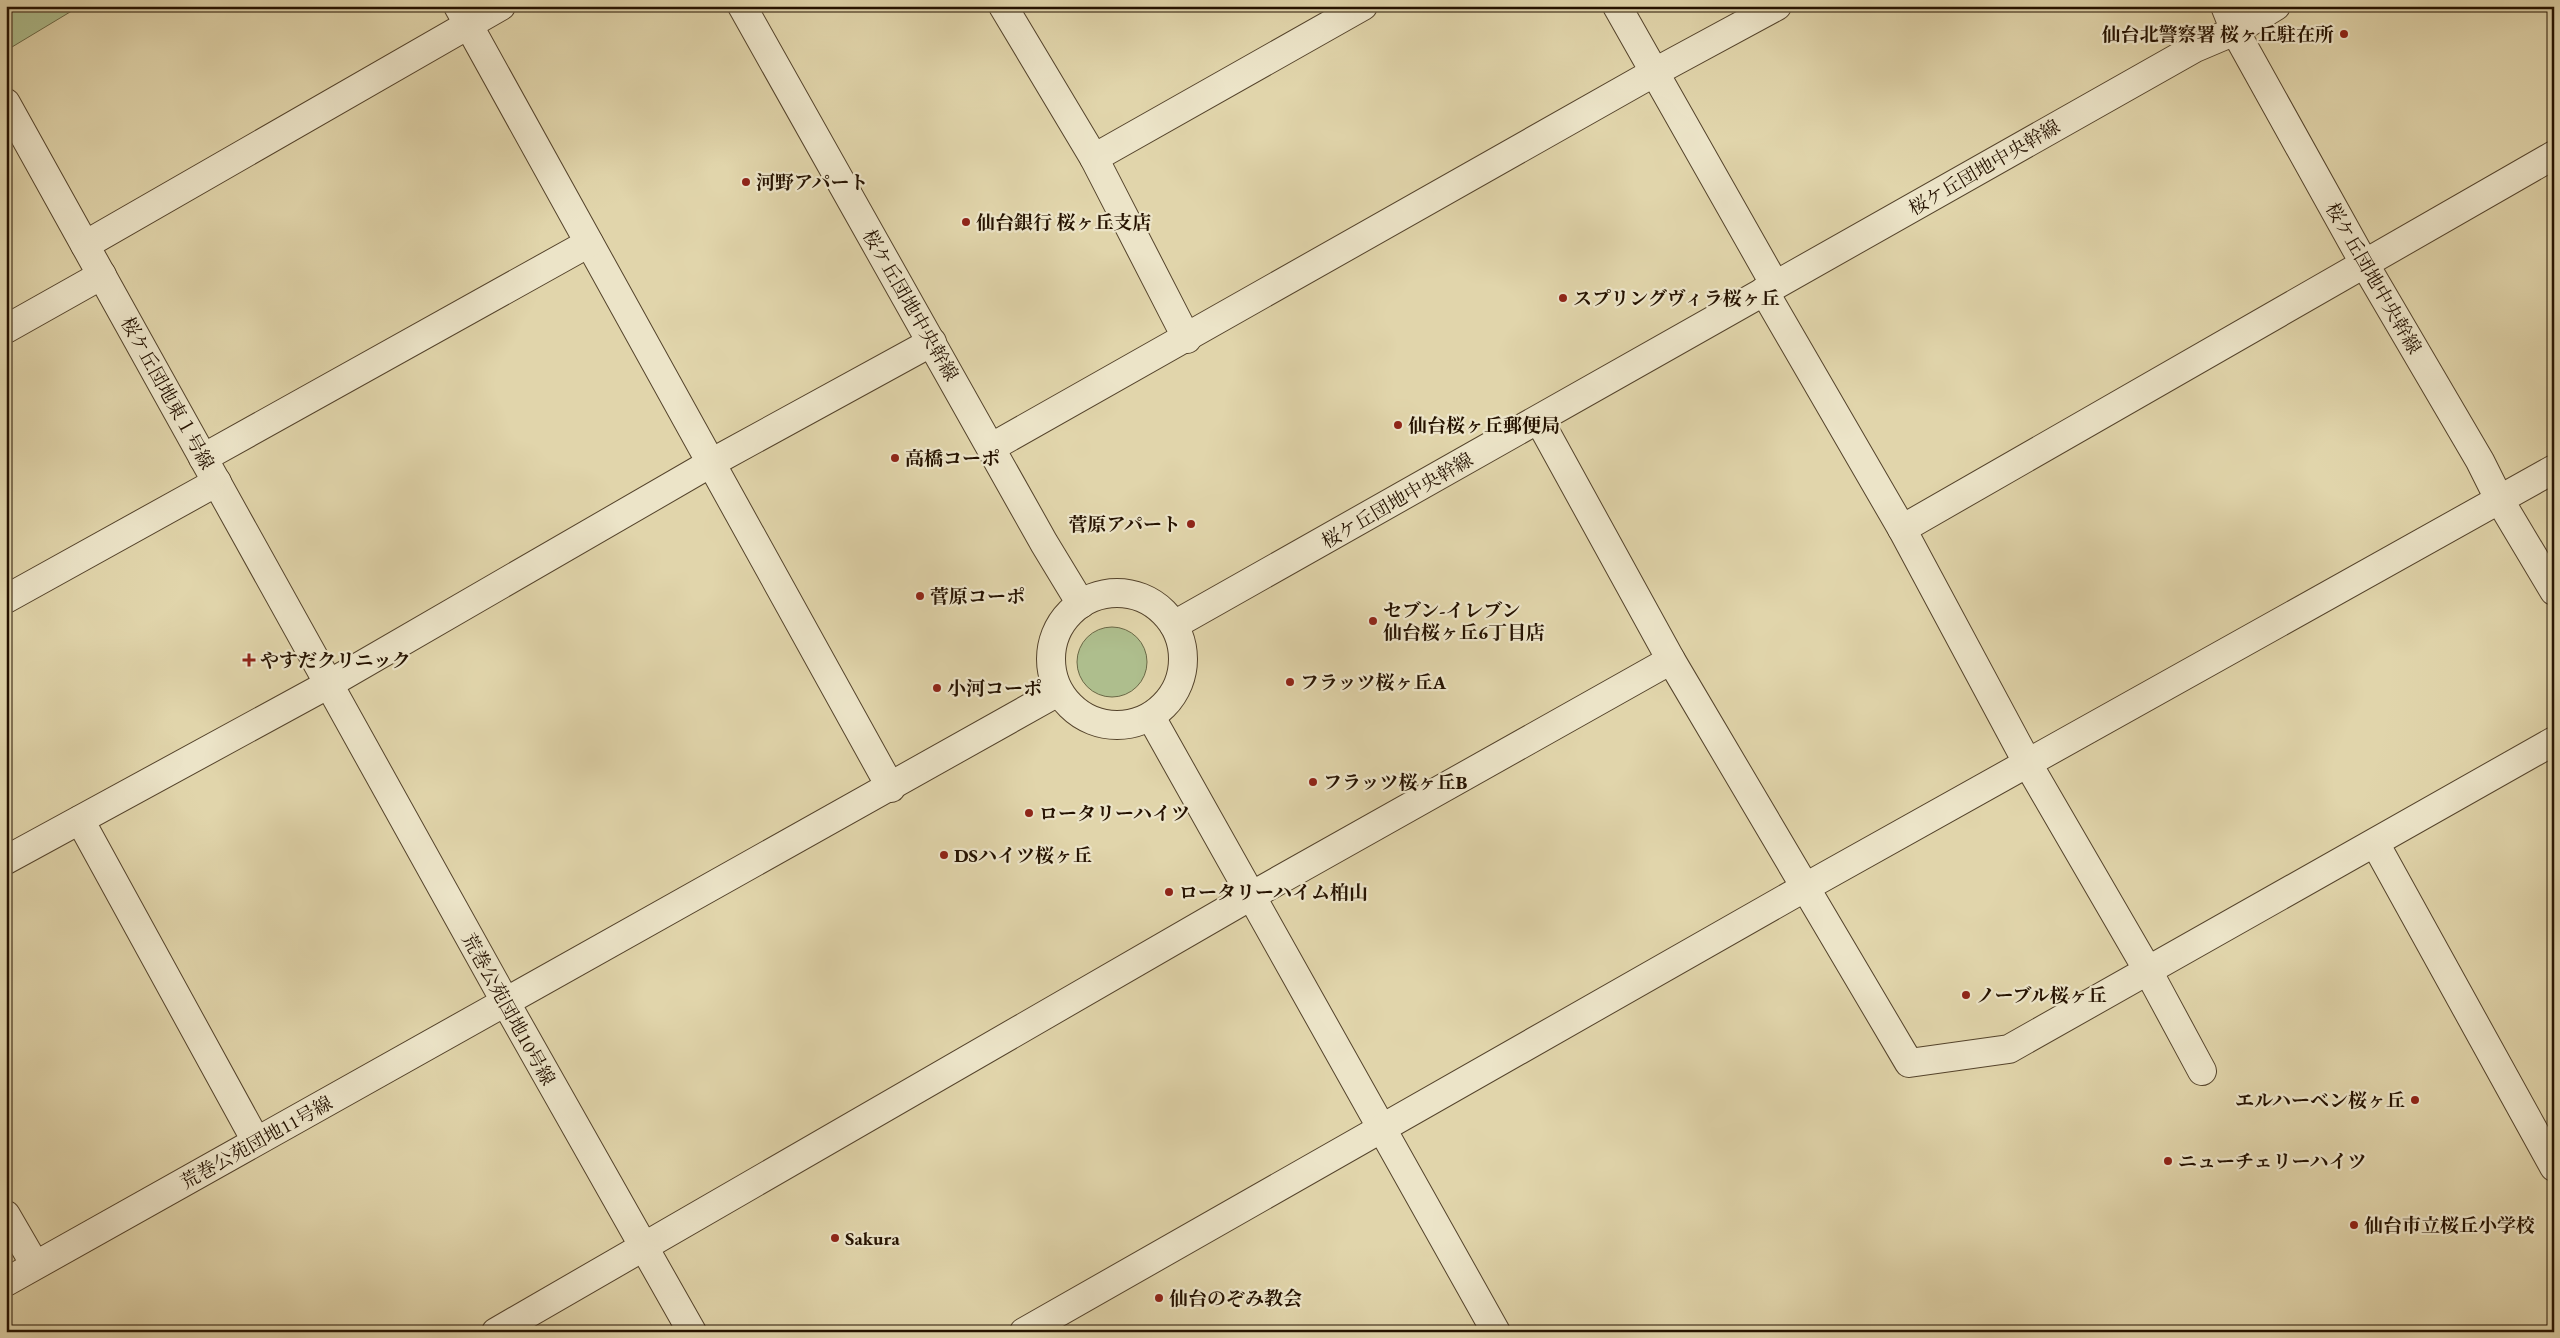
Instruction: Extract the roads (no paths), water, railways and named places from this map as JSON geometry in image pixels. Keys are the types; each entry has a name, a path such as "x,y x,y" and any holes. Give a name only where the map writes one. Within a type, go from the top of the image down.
{"street":[{"path":"85,245 463,15 501,6"},
{"name":"桜ケ丘団地中央幹線","path":"742,6 1081,604"},
{"path":"1003,6 1094,158 1187,339"},
{"path":"1094,158 1363,6"},
{"path":"1618,6 2028,764 2147,969 2202,1072"},
{"path":"992,447 1187,339 1655,72 1777,6"},
{"path":"2230,18 2276,6"},
{"path":"463,15 890,788"},
{"name":"桜ケ丘団地中央幹線","path":"1174,625 2194,48 2230,18 2364,262 2480,461 2499,500 2554,591"},
{"name":"桜ケ丘団地東１号線","path":"6,103 329,684"},
{"path":"1902,529 2364,262 2554,156"},
{"path":"203,458 589,243"},
{"path":"6,329 102,275"},
{"path":"6,860 329,684 711,464 932,342"},
{"path":"1539,420 1670,660 1909,1063 2009,1049 2147,969 2375,844 2554,741"},
{"path":"1024,1332 1383,1130 1804,888 2554,468"},
{"path":"6,599 217,482"},
{"path":"1122,593 1149,602 1161,609 1174,625 1182,645 1183,666 1178,686 1167,704 1151,716 1131,724 1109,726 1089,720 1071,708 1058,692 1051,672 1051,653 1055,634 1066,616 1081,604 1100,595 1122,593"},
{"path":"496,1332 1251,896 1670,660"},
{"name":"荒巻公苑団地10号線","path":"329,684 692,1332"},
{"name":"荒巻公苑団地11号線","path":"6,1282 890,788 1058,692"},
{"path":"1151,716 1496,1332"},
{"path":"80,820 256,1141"},
{"path":"2375,844 2554,1167"},
{"path":"6,1215 36,1265"}],"place":[{"name":"仙台北警察署 桜ヶ丘駐在所","path":"2344,34"},
{"name":"河野アパート","path":"746,182"},
{"name":"仙台銀行 桜ヶ丘支店","path":"966,222"},
{"name":"スプリングヴィラ桜ヶ丘","path":"1563,298"},
{"name":"仙台桜ヶ丘郵便局","path":"1398,425"},
{"name":"高橋コーポ","path":"895,458"},
{"name":"菅原アパート","path":"1191,524"},
{"name":"菅原コーポ","path":"920,596"},
{"name":"セブン-イレブン 仙台桜ヶ丘6丁目店","path":"1373,621"},
{"name":"やすだクリニック","path":"249,660"},
{"name":"フラッツ桜ヶ丘A","path":"1290,682"},
{"name":"小河コーポ","path":"937,688"},
{"name":"フラッツ桜ヶ丘B","path":"1313,782"},
{"name":"ロータリーハイツ","path":"1029,813"},
{"name":"DSハイツ桜ヶ丘","path":"944,855"},
{"name":"ロータリーハイム柏山","path":"1169,892"},
{"name":"ノーブル桜ヶ丘","path":"1966,995"},
{"name":"エルハーベン桜ヶ丘","path":"2415,1100"},
{"name":"ニューチェリーハイツ","path":"2168,1161"},
{"name":"仙台市立桜丘小学校","path":"2354,1225"},
{"name":"Sakura","path":"835,1238"},
{"name":"仙台のぞみ教会","path":"1159,1298"}]}
